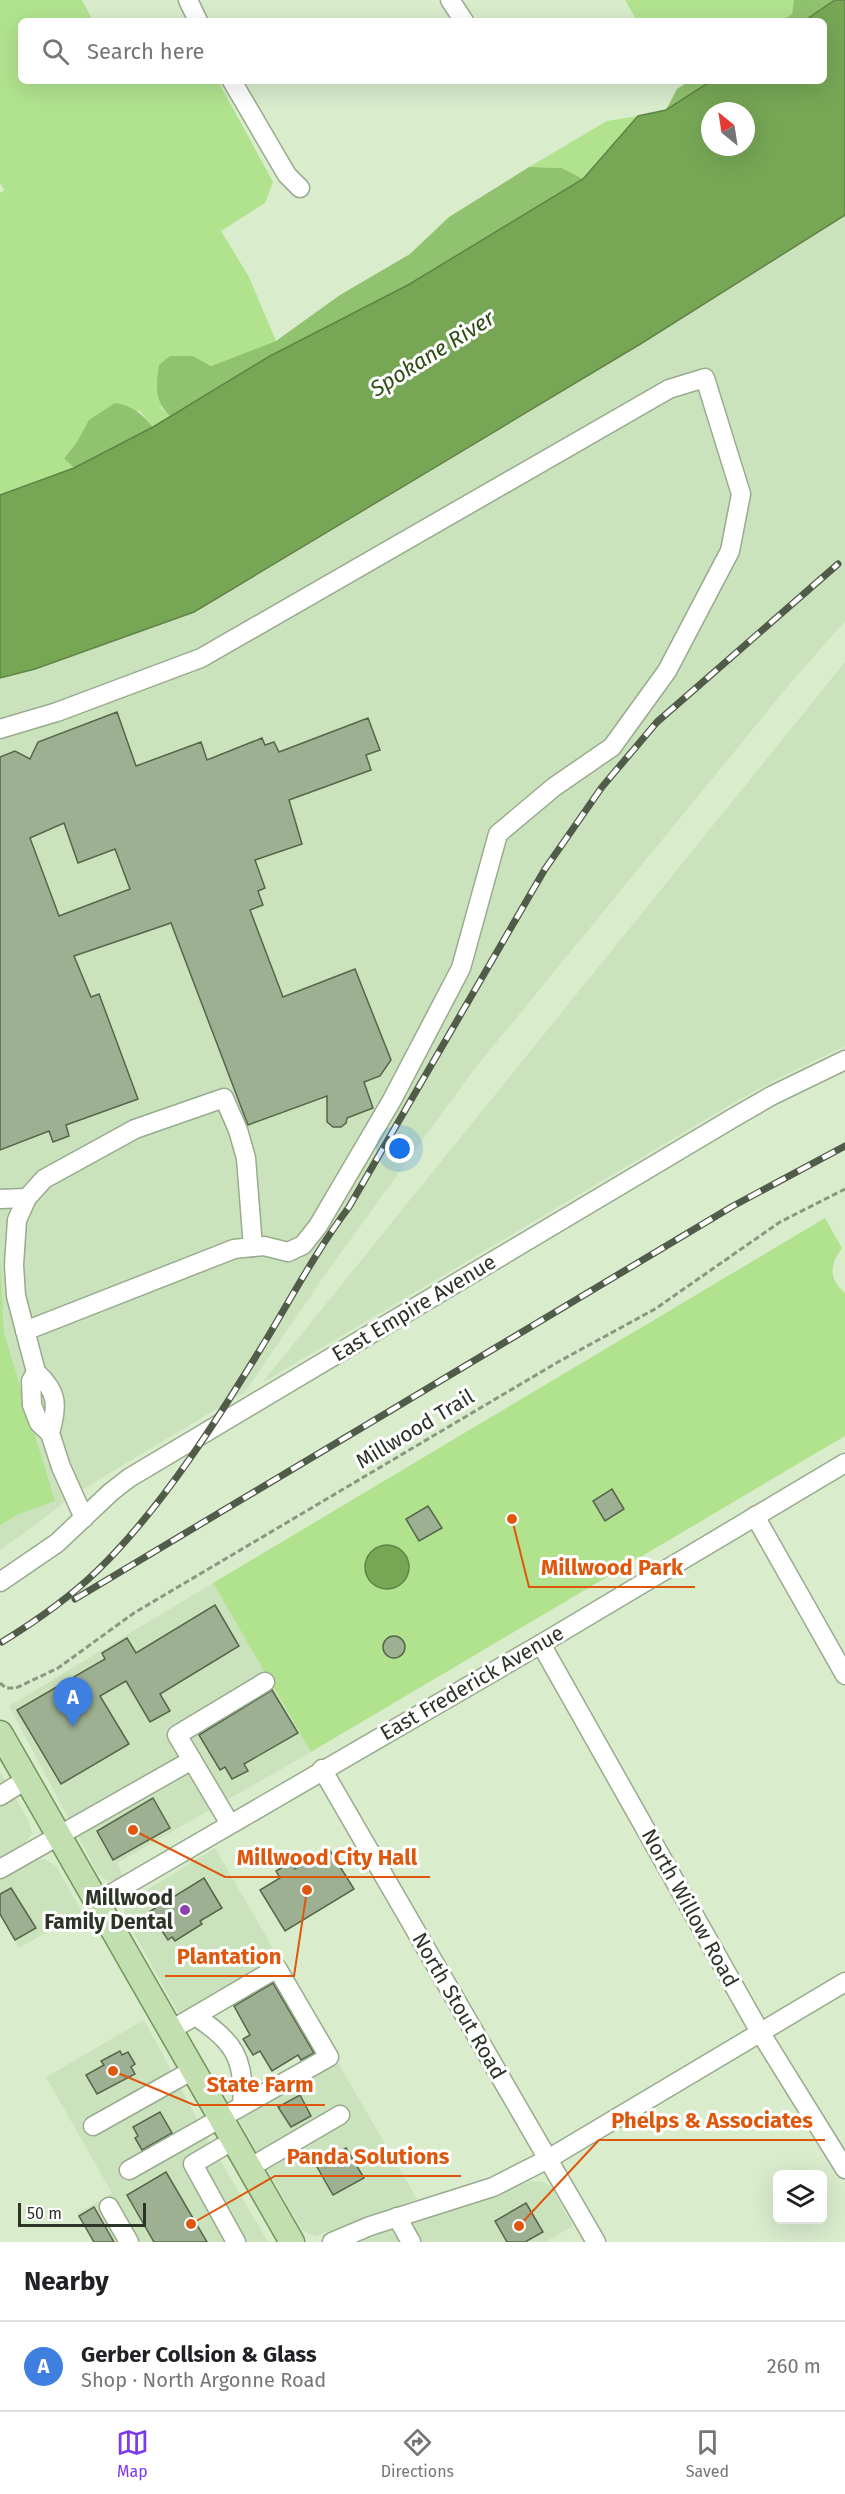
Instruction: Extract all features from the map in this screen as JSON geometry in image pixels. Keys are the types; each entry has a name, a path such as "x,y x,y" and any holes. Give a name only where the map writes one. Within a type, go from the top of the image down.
{"main road":[{"path":"0,1733 292,2242"}],"street":[{"path":"188,0 197,18"},
{"path":"234,84 287,175 300,188"},
{"path":"0,729 57,712 201,658 669,389 705,378 741,494 730,551 667,671 612,747 554,787 498,834 461,968 392,1100 318,1226 303,1245 288,1252 264,1246 234,1249 25,1330"},
{"name":"East Empire Avenue","path":"0,1582 45,1552 111,1492 141,1471 733,1118 771,1096 845,1060"},
{"path":"84,1518 61,1467 50,1433 56,1410 53,1394 49,1385 36,1371 16,1296 14,1265 17,1220 27,1198 44,1179 135,1128 224,1098 238,1130 246,1158 253,1247"},
{"path":"0,1199 27,1198"},
{"name":"East Frederick Avenue","path":"97,1902 322,1769 541,1644 845,1463"},
{"path":"755,1516 845,1675"},
{"name":"North Willow Road","path":"541,1644 760,2032 845,2169"},
{"path":"230,1824 177,1735 265,1682"},
{"path":"0,1869 192,1760"},
{"name":"North Stout Road","path":"322,1769 596,2242"},
{"path":"0,1795 27,1779"},
{"path":"129,2170 329,2057 277,1968 171,2030"},
{"path":"332,2242 397,2217 493,2187 548,2159 845,1982"},
{"path":"195,2016 219,2031 240,2063 244,2084 242,2106"},
{"path":"93,2126 193,2070"},
{"path":"249,2168 340,2115"},
{"path":"234,2140 193,2164 236,2242"},
{"path":"109,2207 129,2242"},
{"path":"397,2217 411,2242"}],"path":[{"name":"Millwood Trail","path":"0,1683 6,1688 16,1688 58,1668 134,1613 558,1362 671,1300 780,1222 845,1189"}],"shaded area":[{"path":"0,0 82,0 91,18 18,18 18,84 220,84 273,182 265,203 221,231 249,277 276,341 211,366 193,356 161,408 170,416 153,427 140,411 90,420 77,442 64,457 74,468 0,495 0,193 4,190 0,183"},
{"path":"625,0 794,0 792,14 786,18 635,18"},
{"path":"794,0 835,0 808,18 786,18 792,14"},
{"path":"684,84 706,84 666,110 677,89"},
{"path":"638,116 583,179 562,168 529,167 607,121"},
{"path":"529,167 562,168 583,179 408,285 270,356 170,416 161,405 157,392 159,365 170,356 193,356 211,366 276,341 340,295 410,254 449,217"},
{"path":"845,215 845,621 793,680 472,1072 324,1276 245,1392 70,1497 0,1550 0,678 35,669 642,343"},
{"path":"115,403 136,411 153,427 74,468 64,458 77,442 89,420"},
{"path":"845,662 845,1046 730,1105 262,1383"},
{"path":"825,1218 842,1248 835,1260 833,1272 836,1282 845,1293 845,1436 311,1752 213,1583"},
{"path":"0,1257 4,1333 55,1501 19,1514 0,1525"},
{"path":"213,1583 311,1752 117,1863 123,1875 108,1881 98,1874 9,1706"},
{"path":"0,1772 30,1823 32,1833 23,1846 0,1860"},
{"path":"215,1848 278,1957 179,2014 126,1919 124,1909 129,1901"},
{"path":"44,1859 56,1866 82,1912 19,1948 0,1915 0,1878 30,1862"},
{"path":"144,2020 208,2139 268,2242 93,2242 77,2214 112,2193 46,2077"},
{"path":"338,2063 417,2199 315,2236 302,2230 238,2118"},
{"path":"531,2181 544,2182 551,2187 573,2226 545,2242 359,2242 418,2219 490,2197"}],"water":[{"name":"Spokane River","path":"835,0 845,0 845,215 642,343 194,612 35,669 0,678 0,495 74,468 153,427 270,356 408,285 583,179 638,116 666,110 706,84 827,84 827,18 808,18"},
{"path":"387,1545 403,1551 409,1567 403,1583 387,1589 371,1583 365,1567 371,1551"}],"building":[{"path":"117,712 136,766 201,742 207,760 262,738 265,745 274,742 279,752 368,718 380,750 366,755 371,770 289,800 302,844 255,860 265,888 258,891 263,905 250,910 283,997 355,969 391,1060 380,1076 364,1082 373,1108 347,1118 346,1123 341,1127 333,1127 327,1122 327,1096 248,1125 171,923 74,956 91,997 99,994 138,1099 66,1125 69,1136 53,1142 49,1131 0,1150 0,757 15,751 30,759 38,742","holes":["64,823 78,863 115,849 130,889 59,916 30,838"]},
{"path":"612,1489 624,1509 605,1521 593,1501"},
{"path":"428,1506 442,1528 419,1541 406,1519"},
{"path":"215,1605 239,1646 160,1694 170,1711 150,1722 126,1681 100,1696 129,1744 61,1784 17,1710 105,1659 102,1653 127,1638 136,1653"},
{"path":"394,1636 402,1639 405,1647 402,1655 394,1658 386,1655 383,1647 386,1639"},
{"path":"272,1690 298,1733 244,1764 248,1771 232,1779 225,1767 220,1770 199,1735"},
{"path":"153,1798 170,1828 113,1860 97,1831"},
{"path":"329,1849 354,1889 285,1931 260,1890 280,1878 276,1871 291,1862 295,1869"},
{"name":"Millwood Family Dental","path":"204,1878 222,1908 200,1921 202,1924 175,1941 172,1937 168,1940 149,1912"},
{"path":"11,1888 36,1928 15,1940 0,1914 0,1894"},
{"path":"273,1983 314,2053 301,2060 298,2055 272,2071 260,2051 253,2055 243,2039 250,2035 234,2006"},
{"path":"120,2051 122,2055 128,2052 135,2064 131,2067 135,2074 97,2094 86,2075 104,2065 101,2061"},
{"path":"300,2095 311,2116 291,2127 278,2107"},
{"path":"160,2112 172,2133 142,2150 135,2138 138,2136 133,2127"},
{"path":"346,2148 364,2178 333,2195 316,2165"},
{"path":"166,2172 207,2242 154,2242 127,2195"},
{"path":"526,2203 543,2232 525,2242 507,2242 495,2221"},
{"path":"94,2207 114,2242 94,2242 79,2216"}],"railway":[{"path":"2,1642 52,1609 97,1571 145,1518 190,1458 251,1365 317,1253 349,1207 545,869 602,787 657,722 838,564"},
{"path":"75,1599 733,1206 845,1146"}],"place":[{"name":"Millwood Park","path":"512,1519"},
{"name":"Gerber Collsion & Glass","path":"73,1727"},
{"name":"Millwood City Hall","path":"133,1830"},
{"name":"Plantation","path":"307,1890"},
{"name":"Millwood Family Dental","path":"185,1910"},
{"name":"State Farm","path":"113,2071"},
{"name":"Panda Solutions","path":"191,2224"},
{"name":"Phelps & Associates","path":"519,2226"}]}
